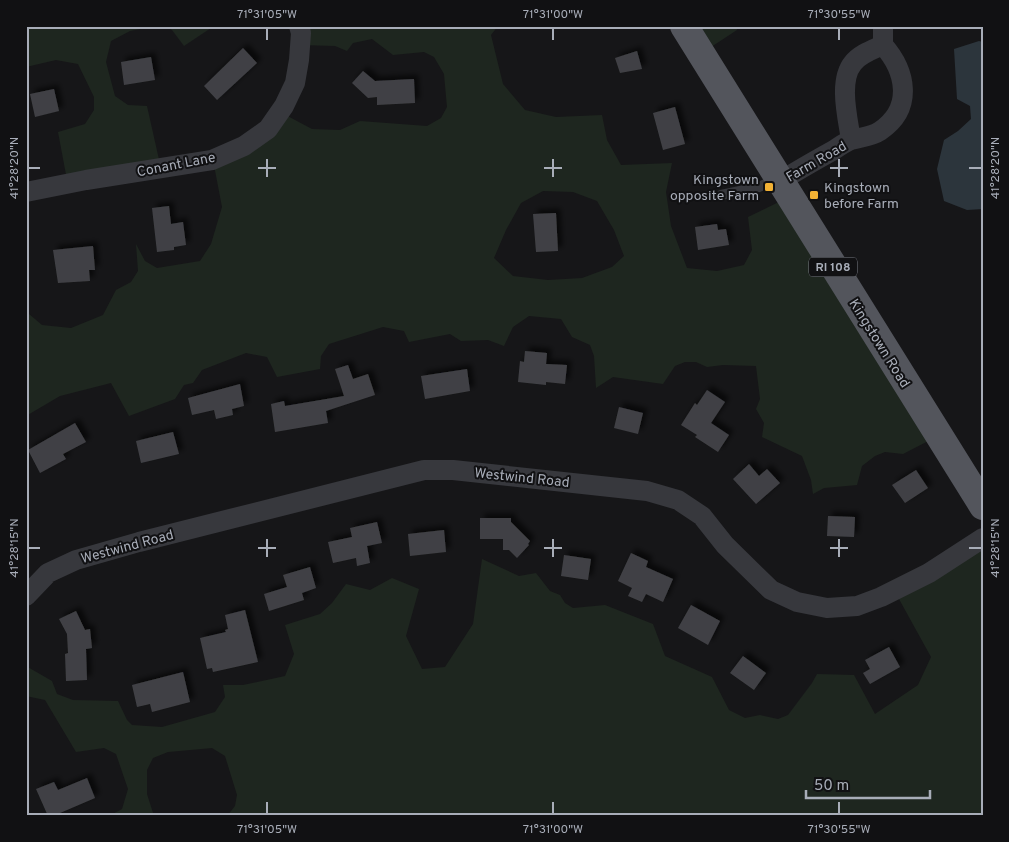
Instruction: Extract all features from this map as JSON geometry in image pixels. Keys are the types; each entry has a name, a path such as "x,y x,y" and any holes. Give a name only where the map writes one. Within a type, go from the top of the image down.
{"main road":[{"name":"Kingstown Road","path":"684,26 983,506"}],"street":[{"name":"Conant Lane","path":"26,192 86,180 212,160 244,146 268,129 284,106 295,83 300,60 301,32 299,26"},
{"name":"Farm Road","path":"780,180 851,140 865,138 879,132 892,121 899,110 903,98 902,83 899,69 883,35 851,64 846,77 844,90 851,140"},
{"name":"Westwind Road","path":"26,596 48,573 76,560 178,532 424,470 454,470 647,491 678,500 702,516 725,545 771,590 798,602 827,608 857,606 881,597 930,573 983,538"}],"lane":[{"path":"721,195 759,188 780,180"}],"shaded area":[{"path":"26,26 156,26 130,31 111,41 106,62 115,96 128,105 147,106 160,164 67,180 58,132 85,124 94,110 94,97 78,64 56,60 26,67"},
{"path":"166,26 214,26 184,46 172,30"},
{"path":"299,26 498,26 491,35 503,84 525,110 556,117 602,115 607,140 621,165 672,163 666,192 671,226 687,268 717,271 744,265 752,250 748,217 789,197 938,436 903,454 885,452 875,456 862,466 857,485 824,488 813,494 811,480 802,456 762,437 764,423 756,409 760,399 756,366 723,365 707,367 696,362 685,362 675,366 663,384 613,377 596,388 594,356 590,345 572,337 561,319 529,316 513,327 504,346 488,340 461,341 450,334 409,342 404,331 383,327 329,344 321,356 320,369 277,377 267,357 246,353 202,370 193,383 184,385 175,399 129,416 111,383 60,396 26,416 26,315 29,314 42,325 71,328 103,315 116,290 131,282 138,271 136,244 145,261 157,268 200,261 211,244 222,207 213,160 280,112 312,129 340,130 360,121 427,126 441,118 447,107 444,74 434,57 424,52 393,55 372,39 353,43 347,51 335,46 300,45","holes":["543,191 573,192 597,201 614,230 624,256 612,267 582,278 548,280 513,276 494,258 506,230 521,203"]},
{"path":"685,26 736,26 737,30 702,53"},
{"path":"979,41 983,42 983,209 967,210 944,201 937,169 944,140 971,119 970,106 957,99 954,49"},
{"path":"983,537 983,816 227,816 235,806 237,795 225,756 212,748 168,752 153,758 147,770 147,794 154,816 109,816 122,809 128,789 116,754 104,748 76,752 45,700 26,696 26,666 52,681 57,694 73,700 118,701 127,720 132,725 162,727 215,712 225,697 223,685 243,685 285,676 294,654 285,625 320,614 332,603 346,584 370,590 392,578 419,589 406,636 422,669 445,667 473,624 482,559 519,576 536,573 550,591 560,595 565,603 573,608 605,605 653,624 665,656 712,677 729,710 745,718 760,715 778,719 788,715 817,674 854,675 875,714 918,685 931,657 894,590"}],"building":[{"path":"243,48 257,63 217,100 204,86"},
{"path":"637,51 642,69 620,73 615,58"},
{"path":"151,57 155,80 124,85 121,62"},
{"path":"363,71 375,81 414,79 415,103 377,105 377,97 368,98 352,83"},
{"path":"54,89 59,111 35,117 30,94"},
{"path":"675,107 685,144 663,150 653,113"},
{"path":"169,206 171,224 183,222 186,245 174,247 174,250 157,252 152,208"},
{"path":"556,213 558,251 536,252 533,214"},
{"path":"717,224 718,230 726,229 729,245 698,250 695,227"},
{"path":"93,246 95,270 89,270 90,281 58,283 53,250"},
{"path":"525,351 547,353 546,364 567,365 565,384 546,382 546,385 518,382 520,361 524,362"},
{"path":"348,365 353,379 368,374 375,395 326,411 328,423 275,432 271,404 284,401 285,406 344,396 335,369"},
{"path":"467,369 470,391 425,399 421,376"},
{"path":"240,384 244,406 232,409 233,415 216,419 214,410 192,415 188,398"},
{"path":"707,390 725,402 711,423 729,435 718,452 681,425 695,403 697,405"},
{"path":"619,407 643,413 638,434 614,428"},
{"path":"75,423 86,442 63,454 66,459 40,473 28,450"},
{"path":"173,432 179,454 141,463 136,441"},
{"path":"749,464 759,476 767,469 780,483 756,504 733,479"},
{"path":"916,470 928,488 905,503 892,485"},
{"path":"828,516 855,517 854,537 827,536"},
{"path":"480,518 511,518 511,522 530,541 529,545 517,558 509,550 503,550 503,539 480,539"},
{"path":"377,522 382,543 367,546 370,563 357,566 356,558 333,563 328,542 352,537 350,528"},
{"path":"444,530 446,552 410,556 408,534"},
{"path":"631,553 648,561 646,567 673,579 663,602 646,594 642,602 628,596 632,588 618,581"},
{"path":"564,555 591,559 588,580 561,576"},
{"path":"310,567 316,588 302,593 304,600 269,611 264,594 287,587 283,575"},
{"path":"691,605 720,621 708,645 678,628"},
{"path":"245,610 258,662 213,672 212,668 207,669 200,638 226,632 225,630 228,629 225,615"},
{"path":"76,611 85,630 90,629 92,648 86,649 87,680 66,681 65,654 68,653 67,634 59,619"},
{"path":"889,647 900,667 870,684 863,673 870,669 865,660"},
{"path":"743,656 766,673 754,690 730,673"},
{"path":"183,672 190,702 152,712 150,704 137,707 132,685"},
{"path":"87,778 95,798 53,816 48,816 36,789 54,782 58,790"}],"place":[{"name":"Kingstown opposite Farm","path":"769,187"},
{"name":"Kingstown before Farm","path":"814,195"}]}
